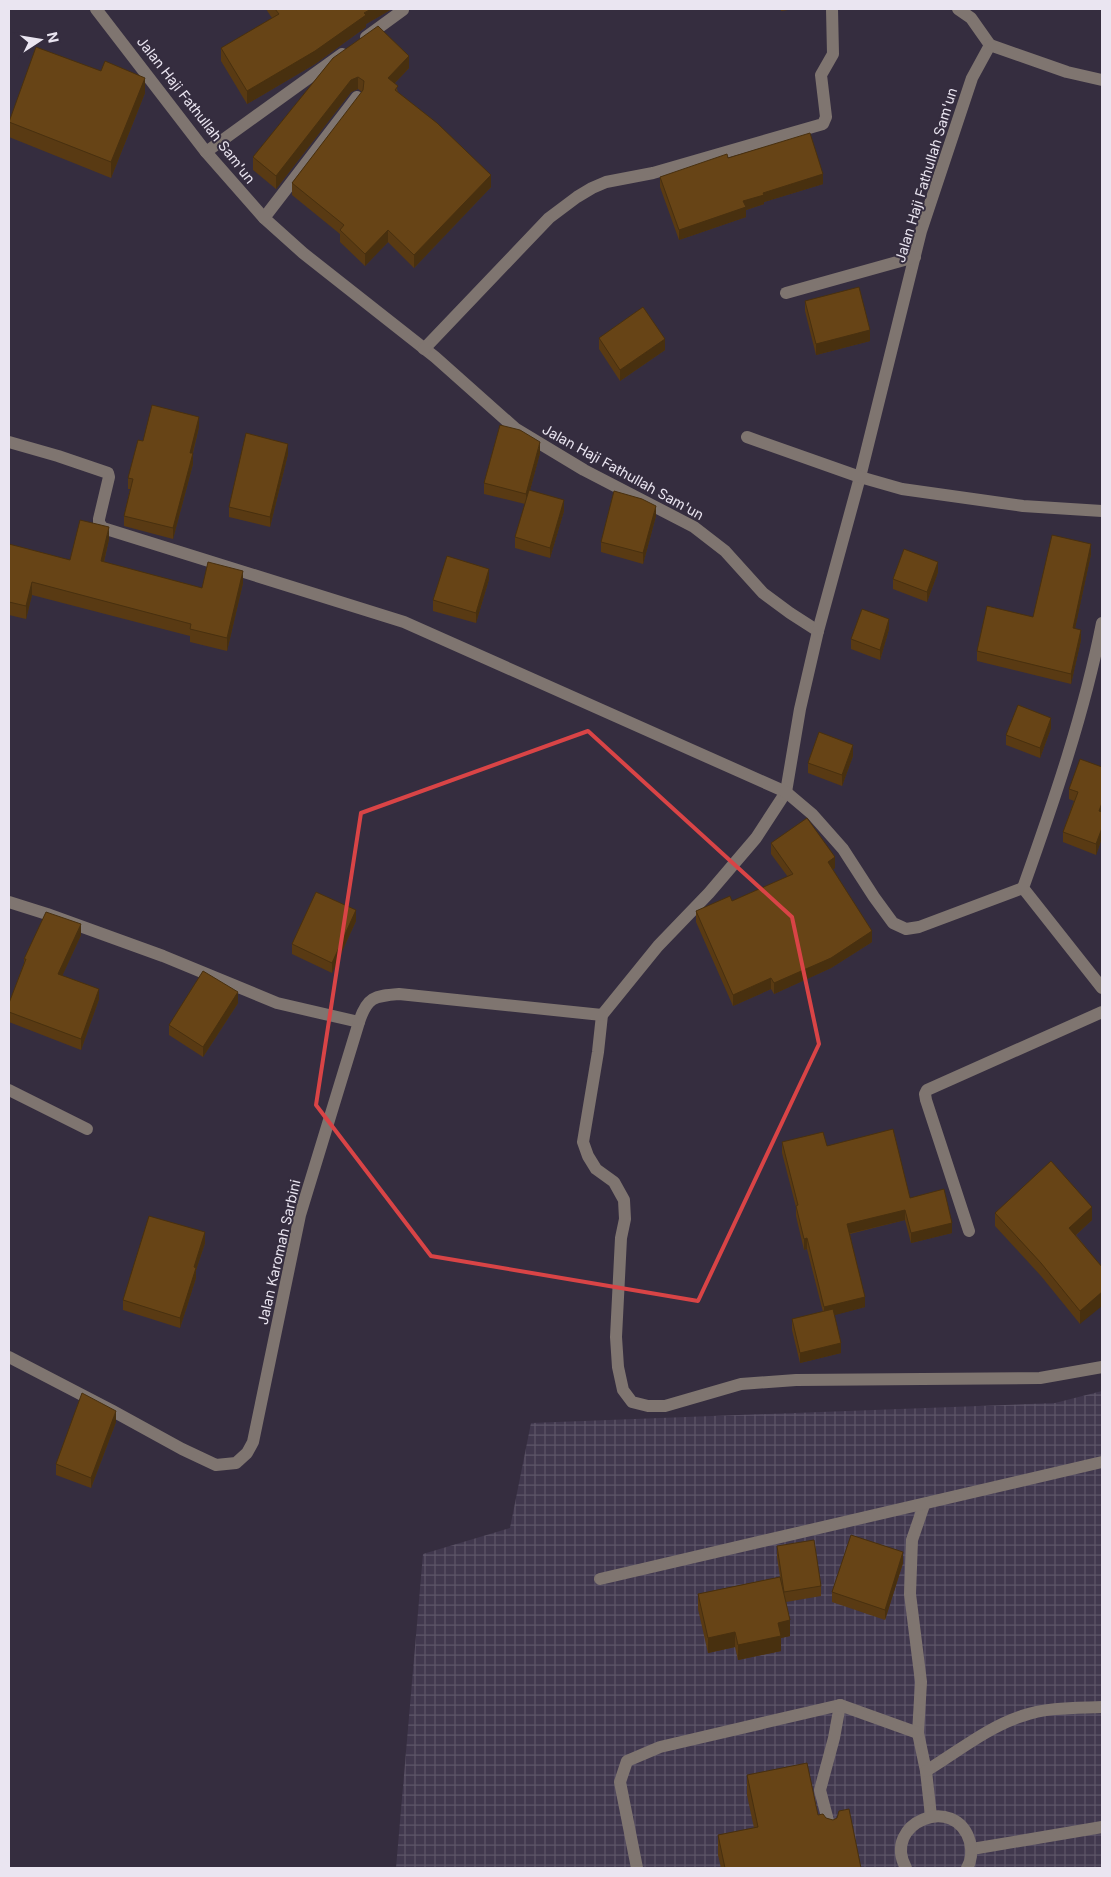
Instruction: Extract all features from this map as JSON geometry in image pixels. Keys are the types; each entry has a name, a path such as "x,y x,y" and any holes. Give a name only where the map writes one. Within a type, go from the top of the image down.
{"street":[{"name":"Jalan Haji Fathullah Sam'un","path":"96,9 206,152 264,218 303,253 424,349 516,428 584,470 694,527 724,551 763,593 818,631 860,477 921,231 972,78 990,45"},
{"path":"424,349 549,218 576,197 606,182 654,173 823,124 826,117 821,75 833,54 832,9"},
{"path":"958,9 971,18 990,45 1068,72 1102,80"},
{"path":"206,152 403,10"},
{"path":"264,218 357,97"},
{"path":"786,294 915,257"},
{"path":"747,437 860,477 902,489 1023,506 1102,511"},
{"path":"9,442 105,470 109,477 98,519 103,528 404,622 786,792 812,814 843,850 888,918 906,929 919,928 1023,888 1055,797 1084,704 1097,676 1102,623"},
{"path":"818,631 800,709 786,792 756,838 658,946 602,1015 598,1052 583,1142 588,1156 596,1169 614,1182 624,1200 616,1337 618,1367 623,1390 632,1402 648,1406 665,1406 741,1384 759,1382 1040,1378 1102,1367"},
{"path":"1023,888 1102,988"},
{"path":"9,902 163,956 277,1003 359,1022"},
{"name":"Jalan Karomah Sarbini","path":"9,1357 182,1449 216,1465 236,1462 247,1454 253,1442 300,1215 363,1009 370,1000 379,996 399,994 602,1015"},
{"path":"969,1232 926,1100 925,1094 927,1090 1102,1012"},
{"path":"9,1090 87,1129"},
{"path":"600,1579 1102,1462"},
{"path":"924,1505 912,1540 910,1594 921,1682 918,1733 926,1771 930,1816"},
{"path":"636,1868 620,1782 627,1761 660,1747 840,1705 918,1733"},
{"path":"831,1832 820,1790 834,1738 840,1705"},
{"path":"926,1771 1002,1724 1024,1715 1058,1709 1102,1707"},
{"path":"906,1868 902,1861 902,1846 906,1832 917,1822 930,1816 945,1817 959,1824 968,1835 972,1849 970,1864 967,1868"},
{"path":"972,1849 1102,1827"}],"highlighted area":[{"path":"588,731 792,917 819,1044 698,1301 431,1256 316,1105 361,813"}],"shaded area":[{"path":"1102,1391 1102,1868 396,1868 423,1554 510,1528 531,1423 1055,1403"}],"building":[{"path":"275,9 371,9 364,13 366,15 315,51 247,91 221,48 279,14"},
{"path":"378,26 409,56 388,78 398,86 395,90 437,123 491,175 414,255 388,230 365,254 340,230 344,225 292,183 363,90 364,81 358,77 351,80 276,176 253,157 333,58"},
{"path":"36,47 101,71 105,61 145,78 111,162 9,122"},
{"path":"810,133 823,174 763,193 764,195 743,201 746,207 679,230 660,177 727,154 728,158"},
{"path":"859,287 870,330 816,344 805,301"},
{"path":"643,307 665,339 620,370 599,338"},
{"path":"152,405 199,417 190,453 193,453 173,528 124,516 133,479 128,478 138,440 143,441"},
{"path":"500,425 520,430 540,442 526,494 484,483"},
{"path":"246,433 288,444 270,517 229,507"},
{"path":"529,490 564,500 550,548 515,537"},
{"path":"614,491 642,499 656,506 643,553 601,542"},
{"path":"80,520 109,527 101,561 202,588 208,562 243,571 227,638 190,629 191,624 32,582 26,606 9,602 9,544 70,560"},
{"path":"1052,535 1091,544 1073,628 1081,630 1071,674 977,651 987,606 1033,617"},
{"path":"904,549 938,562 927,592 893,579"},
{"path":"447,556 489,569 476,613 433,600"},
{"path":"862,609 889,619 880,650 851,639"},
{"path":"1018,705 1051,718 1040,748 1006,735"},
{"path":"819,732 853,745 842,775 808,763"},
{"path":"1080,759 1102,767 1102,803 1099,811 1102,812 1102,828 1096,844 1063,832 1078,792 1069,789"},
{"path":"807,818 835,857 828,862 872,931 831,958 774,983 771,978 733,995 696,911 730,896 732,901 793,874 771,843"},
{"path":"316,892 356,910 332,963 292,944"},
{"path":"46,912 81,924 58,974 99,989 81,1039 9,1012 9,1003 26,959 24,959"},
{"path":"203,971 238,992 203,1047 169,1025"},
{"path":"893,1129 910,1198 944,1189 952,1223 911,1233 905,1210 847,1224 865,1297 824,1307 807,1238 804,1239 796,1206 798,1205 782,1142 823,1132 827,1146"},
{"path":"1051,1161 1092,1207 1069,1228 1102,1267 1102,1292 1080,1311 1041,1263 995,1213"},
{"path":"149,1216 205,1232 180,1318 123,1300"},
{"path":"833,1309 841,1343 800,1353 792,1319"},
{"path":"82,1393 116,1411 91,1478 56,1464"},
{"path":"851,1535 903,1552 885,1610 832,1592"},
{"path":"814,1540 821,1586 784,1592 777,1546"},
{"path":"780,1577 790,1620 778,1623 781,1636 738,1645 735,1632 708,1638 698,1594"},
{"path":"807,1763 818,1815 823,1814 826,1818 833,1820 837,1818 839,1811 849,1809 861,1868 725,1868 718,1835 758,1827 747,1775"}]}
